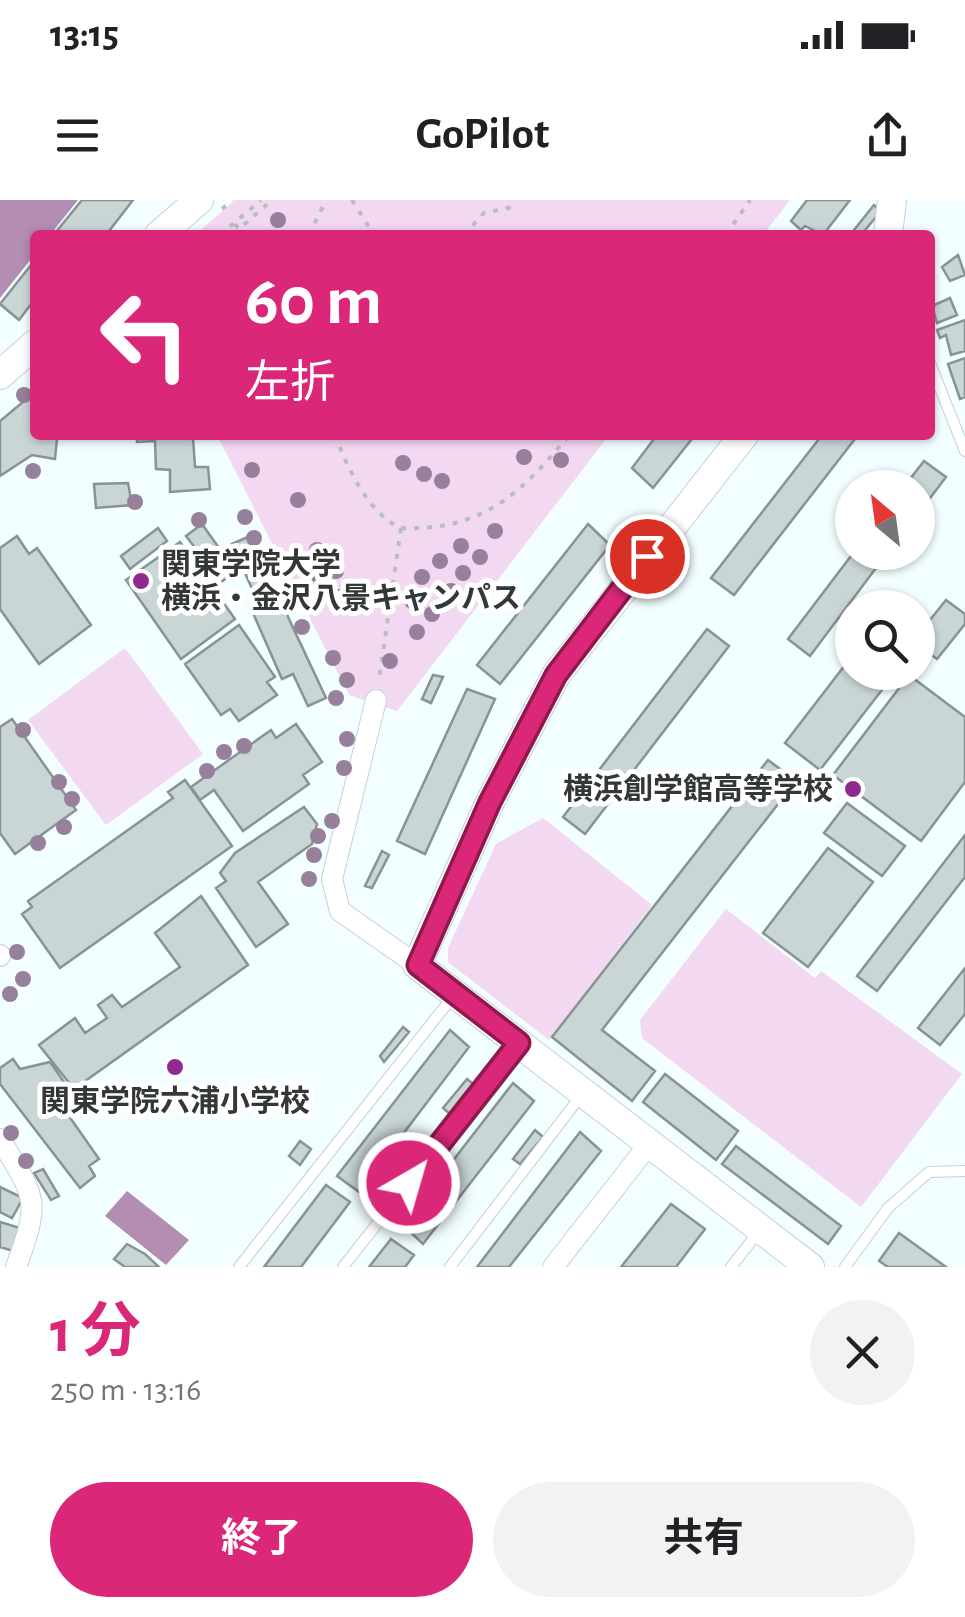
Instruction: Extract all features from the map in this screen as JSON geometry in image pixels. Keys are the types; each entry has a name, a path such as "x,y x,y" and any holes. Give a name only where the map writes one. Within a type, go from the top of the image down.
{"street":[{"path":"165,230 199,200"},
{"path":"889,230 892,200"},
{"path":"0,375 30,348"},
{"path":"418,965 490,802 556,675 740,440"},
{"path":"376,700 332,879 340,911 418,965 810,1267"},
{"path":"0,1139 33,1194 34,1220 16,1267"},
{"path":"553,1267 650,1143"}],"lane":[{"path":"935,376 965,451"},
{"path":"238,1267 455,994"},
{"path":"343,1267 519,1043"},
{"path":"450,1267 584,1092"},
{"path":"845,1267 888,1208 929,1172 965,1171"},
{"path":"731,1267 760,1229"}],"path":[{"path":"226,230 261,200"},
{"path":"234,223 240,229 272,200"},
{"path":"311,230 326,200"},
{"path":"352,200 371,230"},
{"path":"729,230 750,200"},
{"path":"469,230 484,214 513,207"},
{"path":"337,440 344,461 388,523 400,528 443,530 470,520 536,476 565,440"},
{"path":"376,700 400,528"}],"shaded area":[{"path":"0,200 78,200 54,230 30,230 30,260 0,298"},
{"path":"235,200 790,200 767,230 201,230"},
{"path":"220,440 605,440 397,711 349,695"},
{"path":"125,648 203,754 106,825 28,720"},
{"path":"543,818 652,905 549,1040 448,962 448,948 496,844"},
{"path":"726,909 815,978 821,971 962,1074 861,1207 642,1038 640,1020"},
{"path":"127,1191 189,1240 166,1265 105,1216"}],"building":[{"path":"82,200 133,200 110,230 58,230"},
{"path":"807,200 850,200 827,230 805,226 801,230 791,221"},
{"path":"874,205 881,211 865,230 854,230"},
{"path":"958,255 965,275 950,281 942,267"},
{"path":"30,266 30,306 19,320 0,304"},
{"path":"950,298 957,315 937,323 935,305"},
{"path":"965,320 965,351 951,355 946,335 940,338 937,330"},
{"path":"965,358 965,397 960,399 948,364"},
{"path":"30,396 30,440 57,440 55,459 32,455 0,476 0,421"},
{"path":"137,440 193,440 195,467 208,467 210,489 170,492 170,470 156,469 155,441"},
{"path":"653,440 691,440 653,488 632,468"},
{"path":"818,440 854,440 734,595 711,578"},
{"path":"924,461 946,477 935,492 935,470 917,470"},
{"path":"128,483 132,505 96,508 94,484"},
{"path":"202,524 236,572 221,582 186,536"},
{"path":"588,524 610,545 500,684 477,665"},
{"path":"158,528 167,541 130,569 121,556"},
{"path":"17,536 29,554 37,548 91,625 39,664 0,609 0,548"},
{"path":"250,536 326,698 308,706 293,674 282,679 253,613 261,609 232,544"},
{"path":"180,542 235,619 181,659 126,580"},
{"path":"840,570 874,570 860,590 835,590 835,623 810,656 788,639"},
{"path":"946,600 965,614 965,624 937,659 935,658 935,614"},
{"path":"239,625 275,677 267,682 277,695 239,721 230,709 221,715 185,664"},
{"path":"707,629 729,646 585,834 563,817"},
{"path":"433,675 443,677 431,703 422,699"},
{"path":"835,678 835,690 882,690 820,770 785,743"},
{"path":"467,689 495,699 425,854 397,841"},
{"path":"898,690 929,690 965,717 965,782 921,841 833,775"},
{"path":"12,719 76,810 15,854 0,833 0,727"},
{"path":"296,724 322,762 303,775 309,784 243,831 214,790 200,800 191,787 271,730 276,738"},
{"path":"768,760 796,781 602,1030 655,1071 632,1101 552,1037"},
{"path":"185,780 232,846 60,968 22,914 32,907 28,901 173,798 168,792"},
{"path":"847,803 905,846 882,876 824,833"},
{"path":"304,807 317,824 312,844 258,882 288,924 256,947 216,888 226,881 220,873 235,853"},
{"path":"965,835 965,877 877,991 857,976"},
{"path":"828,848 873,882 808,967 763,933"},
{"path":"382,851 389,855 372,888 365,886"},
{"path":"201,896 248,965 74,1089 39,1045 75,1018 85,1033 107,1018 98,1005 112,995 122,1007 180,967 155,933"},
{"path":"965,968 965,1014 940,1045 918,1028"},
{"path":"403,1027 409,1032 384,1062 380,1056"},
{"path":"450,1030 469,1047 359,1192 337,1176"},
{"path":"13,1059 20,1069 50,1062 69,1089 57,1099 99,1159 89,1166 95,1176 80,1188 0,1084 0,1068"},
{"path":"665,1074 738,1131 716,1160 643,1102"},
{"path":"467,1079 476,1086 451,1115 443,1108"},
{"path":"513,1083 534,1101 423,1244 403,1225"},
{"path":"535,1130 543,1137 520,1164 513,1159"},
{"path":"580,1132 601,1151 509,1267 477,1267"},
{"path":"300,1141 311,1149 300,1165 289,1156"},
{"path":"736,1146 841,1226 828,1244 722,1164"},
{"path":"43,1169 59,1196 51,1200 34,1173"},
{"path":"326,1185 350,1202 301,1267 264,1267"},
{"path":"0,1187 23,1198 12,1218 0,1212"},
{"path":"671,1204 705,1229 676,1267 621,1267"},
{"path":"0,1222 20,1228 13,1251 0,1247"},
{"path":"899,1233 946,1267 888,1267 879,1261"},
{"path":"391,1239 414,1255 405,1267 369,1267"},
{"path":"127,1244 159,1267 125,1267 114,1259"}],"place":[{"name":"関東学院大学 横浜・金沢八景キャンパス","path":"141,581"},
{"name":"横浜創学館高等学校","path":"853,789"},
{"name":"関東学院六浦小学校","path":"175,1067"}],"route":[{"path":"409,1183 519,1043 418,965 490,802 556,675 647,556"}]}
